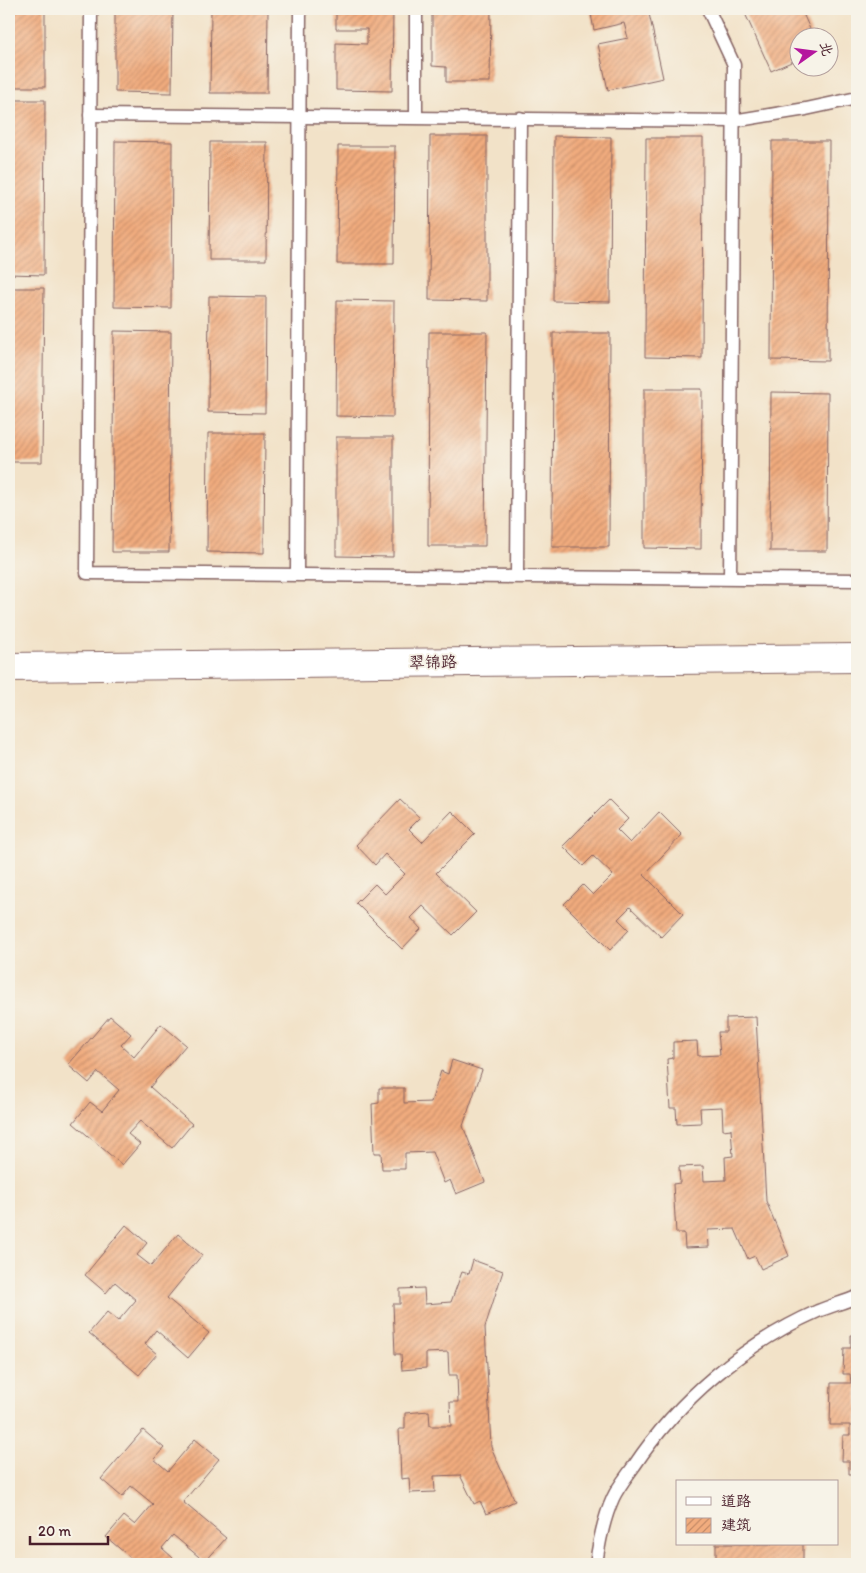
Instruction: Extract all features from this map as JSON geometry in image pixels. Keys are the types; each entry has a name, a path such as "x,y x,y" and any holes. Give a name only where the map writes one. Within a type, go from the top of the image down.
{"street":[{"name":"翠锦路","path":"9,667 857,658"}],"lane":[{"path":"91,9 87,573 857,580"},
{"path":"296,574 300,9"},
{"path":"416,9 416,118"},
{"path":"708,9 734,65 730,578"},
{"path":"90,115 733,121 806,109 857,98"},
{"path":"517,576 520,118"},
{"path":"596,1564 599,1542 613,1498 644,1451 680,1408 722,1370 768,1338 818,1312 857,1297"}],"building":[{"path":"9,9 45,9 45,87 9,87"},
{"path":"115,9 173,9 172,93 115,92"},
{"path":"211,9 268,9 267,93 210,93"},
{"path":"336,9 393,9 392,91 336,90 336,43 367,44 367,29 336,29"},
{"path":"432,9 491,9 490,82 446,82 446,67 432,66"},
{"path":"590,9 648,9 663,78 608,90 598,44 628,38 624,23 594,30"},
{"path":"743,9 801,9 810,28 788,28 788,63 771,71"},
{"path":"9,100 45,100 44,275 9,274"},
{"path":"430,136 487,136 487,301 429,300"},
{"path":"554,136 611,137 610,302 553,301"},
{"path":"646,138 703,138 702,358 645,357"},
{"path":"115,141 172,142 171,308 114,307"},
{"path":"772,141 829,141 828,361 771,360"},
{"path":"210,142 267,142 266,260 209,260"},
{"path":"338,146 395,146 394,264 337,264"},
{"path":"9,288 44,288 42,462 9,462"},
{"path":"209,296 266,297 265,413 208,412"},
{"path":"337,300 394,301 393,417 336,416"},
{"path":"114,331 171,332 169,552 112,552"},
{"path":"429,332 487,332 485,546 428,546"},
{"path":"553,333 610,333 609,547 552,547"},
{"path":"644,389 702,389 701,549 644,548"},
{"path":"771,392 828,393 827,551 770,551"},
{"path":"208,433 265,433 264,553 207,552"},
{"path":"336,437 393,437 393,557 336,556"},
{"path":"400,799 420,818 409,829 422,842 452,811 475,834 436,873 476,912 453,935 423,906 411,918 421,929 402,949 356,903 375,884 385,894 405,874 385,854 375,865 356,845"},
{"path":"609,800 628,819 617,830 630,843 659,812 682,835 644,875 683,914 661,937 630,907 618,919 629,930 610,950 564,904 583,885 593,895 613,875 593,856 583,866 563,846"},
{"path":"110,1016 131,1034 121,1045 134,1057 161,1024 186,1045 150,1087 192,1124 172,1148 140,1121 128,1134 140,1144 122,1165 73,1123 90,1102 102,1111 119,1090 98,1072 89,1083 68,1065"},
{"path":"756,1017 766,1201 789,1256 761,1269 755,1256 748,1259 735,1229 708,1230 709,1247 685,1248 684,1233 676,1233 673,1184 680,1183 679,1167 703,1166 704,1181 726,1180 725,1157 733,1156 731,1129 723,1130 722,1107 700,1108 701,1123 677,1124 676,1108 670,1108 667,1059 673,1058 673,1042 697,1041 698,1056 720,1055 718,1032 726,1032 726,1018"},
{"path":"452,1060 482,1070 463,1126 485,1182 456,1194 450,1180 444,1183 432,1152 405,1153 405,1169 382,1169 381,1153 374,1153 372,1104 379,1103 379,1088 404,1088 404,1103 431,1102 441,1071 448,1074"},
{"path":"126,1225 147,1243 137,1255 151,1266 178,1234 202,1255 167,1298 209,1333 188,1358 156,1330 145,1344 157,1354 139,1375 89,1333 107,1312 118,1321 136,1300 115,1282 106,1293 85,1275"},
{"path":"473,1260 503,1271 485,1327 491,1447 515,1501 486,1514 480,1501 474,1504 460,1475 434,1476 435,1492 410,1493 409,1478 401,1479 399,1429 405,1429 405,1413 429,1411 430,1426 451,1426 450,1402 458,1402 457,1375 449,1375 448,1352 426,1353 426,1368 402,1370 401,1354 395,1354 393,1304 400,1304 400,1289 424,1288 425,1304 451,1302 462,1272 469,1274"},
{"path":"851,1335 857,1335 857,1474 849,1474 849,1461 842,1461 843,1435 850,1435 850,1425 830,1425 831,1383 851,1383 850,1374 843,1374 844,1348 851,1348"},
{"path":"143,1430 164,1448 154,1459 168,1471 195,1439 219,1459 183,1502 226,1538 205,1562 173,1535 162,1548 173,1558 168,1564 138,1564 106,1537 124,1516 135,1525 153,1504 131,1486 122,1497 101,1479"},
{"path":"716,1546 803,1546 803,1564 716,1564"}]}
